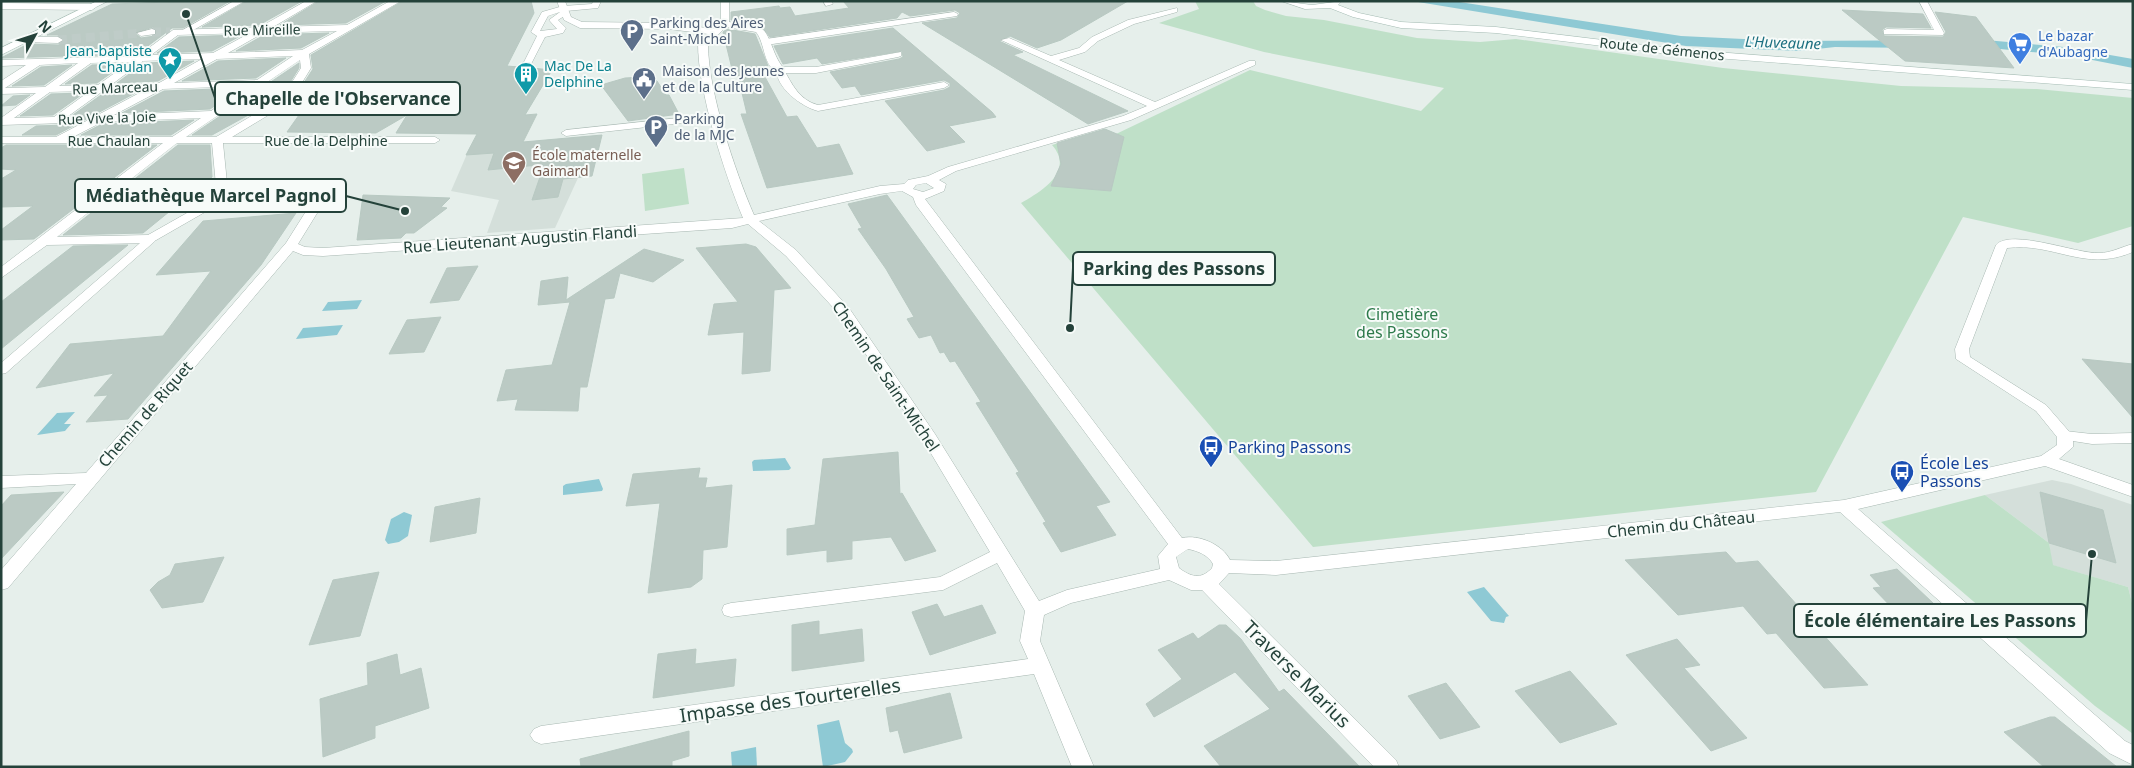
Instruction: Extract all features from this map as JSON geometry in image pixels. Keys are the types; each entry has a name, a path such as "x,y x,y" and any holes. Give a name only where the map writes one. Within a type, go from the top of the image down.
{"street":[{"path":"3,6 15,1"},
{"path":"1,52 104,1"},
{"path":"57,120 177,32 242,1"},
{"path":"58,140 159,87 313,1"},
{"path":"1,274 173,141 212,114 304,53 397,1"},
{"path":"725,1 727,18 725,24 759,30 766,42 764,48 772,62 780,70 816,70 898,54"},
{"path":"1285,1 1313,7 1334,3"},
{"path":"1887,32 1940,33 1922,1"},
{"name":"Route de Gémenos","path":"1334,3 1377,21 1401,25 1496,30 1686,53 2133,88"},
{"path":"3,6 92,7"},
{"path":"563,8 573,23 580,25 669,26 716,32"},
{"path":"1052,59 1082,50 1095,38 1131,22 1174,10"},
{"name":"Chemin de Saint-Michel","path":"725,24 703,43 702,62 716,117 740,196 750,220 791,253 844,311 927,434 1034,611"},
{"name":"Rue Mireille","path":"177,32 349,28"},
{"path":"141,33 152,32"},
{"path":"25,40 58,40"},
{"path":"1006,40 1156,106 1252,63"},
{"path":"1,63 304,53"},
{"path":"43,241 151,239 223,197 218,141 286,100 306,68 304,53"},
{"path":"1,122 89,60"},
{"path":"1,86 37,62"},
{"name":"Rue Marceau","path":"1,91 258,83"},
{"name":"Rue Lieutenant Augustin Flandi","path":"291,246 303,251 324,252 732,224 880,190 933,193 940,189 940,184 929,180 952,169 1127,118 1156,106"},
{"name":"Rue Vive la Joie","path":"1,122 212,114"},
{"name":"Rue Chaulan","path":"1,140 218,141"},
{"name":"Rue de la Delphine","path":"218,141 435,140"},
{"path":"912,191 1178,545"},
{"name":"Chemin de Riquet","path":"1,583 89,478 291,246 321,197 320,193 223,197"},
{"path":"2046,460 2065,447 2065,436 2041,408 1963,359 1962,349 2002,245 2023,242 2083,255 2110,257 2133,248"},
{"path":"2046,460 2133,491"},
{"name":"Chemin du Château","path":"1221,566 1276,568 1844,506 2046,460"},
{"path":"1,482 89,478"},
{"path":"1844,506 2117,747 2133,756"},
{"path":"1083,767 1030,641 1034,611 1066,597 1170,573 1184,581 1206,582 1217,575 1221,566 1219,555 1209,547 1196,543 1178,545 1172,549 1166,560 1170,573"},
{"path":"731,610 943,583 1000,554"},
{"name":"Traverse Marius","path":"1206,582 1388,767"},
{"name":"Impasse des Tourterelles","path":"541,735 1039,666"}],"lane":[{"path":"563,8 553,20 562,28 560,31 542,35 535,32 545,14 563,8 594,6 597,1"},
{"path":"766,42 954,14"},
{"path":"525,68 542,35"},
{"path":"780,70 792,94 810,106 818,108 944,85"},
{"path":"566,133 716,117"},
{"path":"1,370 151,239"},
{"path":"2065,436 2092,439 2133,438"}],"shaded area":[{"name":"École maternelle Gaimard","path":"589,136 578,178 555,228 487,233 499,200 451,191 470,147"},
{"path":"2052,480 2071,484 2133,505 2133,607 2128,587 2052,565 2049,543 1985,495"}],"green space":[{"name":"Cimetière des Passons","path":"1195,1 1253,1 1256,6 1286,16 1324,20 1417,38 1480,42 1516,39 1723,68 1901,86 2037,89 2133,98 2133,226 2078,243 1963,217 1816,492 1313,547 1021,203 1038,193 1058,172 1060,163 1058,154 1052,145 1105,129 1116,134 1250,70 1421,111 1444,88 1264,52 1159,23 1199,9"},
{"path":"684,168 689,204 645,211 642,174"},
{"path":"1985,495 2049,543 2053,565 2128,587 2133,607 2133,734 2095,706 1881,522"}],"water":[{"name":"L'Huveaune","path":"1412,1 1453,1 1681,36 1783,41 1985,40 2064,47 2133,59 2133,68 2072,56 2000,49 1835,47 1799,51 1686,46"},
{"path":"362,300 357,309 322,311 328,302"},
{"path":"343,325 337,335 296,339 303,328"},
{"path":"75,412 64,424 71,424 65,431 37,435 57,413"},
{"path":"785,458 791,468 789,470 753,471 752,462 754,460"},
{"path":"599,479 602,491 563,495 563,486 566,484"},
{"path":"404,512 412,515 408,536 399,542 388,544 385,540 391,519"},
{"path":"1484,587 1509,616 1506,617 1504,623 1491,621 1467,592"},
{"path":"839,720 845,743 853,752 845,762 823,767 817,725"},
{"path":"756,747 757,767 732,767 731,752"}],"building":[{"path":"230,1 183,28 172,28 137,54 1,58 28,44 59,45 65,41 64,38 58,35 47,35 112,4","holes":["153,27 157,30 155,36 141,38 135,33"]},
{"path":"247,1 302,1 259,25 202,27"},
{"path":"319,1 386,1 346,23 280,25"},
{"path":"403,1 531,1 534,13 507,66 519,67 522,72 528,72 531,68 552,70 525,115 537,114 523,142 602,135 592,176 563,179 558,197 532,200 541,174 536,174 538,165 488,170 494,153 466,155 477,134 396,133 407,115 376,133 287,132 323,81 298,92 313,69 311,55"},
{"path":"843,1 1128,1 1061,40 1037,48 1010,36 999,41 1023,52 1013,55 1128,111 1088,124 922,23 957,18 960,13 955,10 910,16 902,12 897,18 770,37 761,26 731,20 731,12 779,6 780,8 790,7 795,16 849,8"},
{"path":"1842,10 1923,14 1931,28 1886,27 1882,30 1884,36 1943,37 1946,32 1935,12 1976,17 2014,68 1905,61"},
{"path":"893,28 996,117 949,126 965,142 927,151 885,101 944,90 950,87 950,83 944,80 861,95 855,86 842,88 830,72 899,59 903,57 902,51 822,64 817,58 783,64 774,46"},
{"path":"727,29 755,34 768,66 760,68 787,117 797,116 817,148 839,144 853,174 767,188 741,114 747,114 737,72 733,73 723,32"},
{"path":"329,33 301,48 236,51 264,35"},
{"path":"242,35 212,51 157,53 179,37"},
{"path":"286,58 256,78 182,81 218,61"},
{"path":"194,61 158,81 117,83 144,63"},
{"path":"299,63 299,68 281,97 212,135 192,135"},
{"path":"124,64 97,83 65,84 92,65"},
{"path":"72,65 44,85 12,86 41,67"},
{"name":"Maison des Jeunes et de la Culture","path":"644,77 657,81 666,95 669,95 679,114 628,121 601,85 625,78"},
{"path":"242,88 210,109 122,113 164,91"},
{"path":"139,91 56,135 22,135 36,126 67,125 73,120 70,117 104,93"},
{"path":"84,93 53,115 20,116 51,94"},
{"path":"30,95 16,105 1,106 13,96"},
{"path":"194,120 171,135 81,135 102,124"},
{"path":"1105,129 1124,137 1111,191 1051,186 1061,164 1057,143"},
{"path":"6,145 157,145 34,239 1,240 1,230 33,206 1,207 1,179 16,170 1,169 1,148"},
{"path":"178,145 210,145 212,177 143,233 63,235"},
{"path":"363,195 450,198 441,207 447,208 414,233 406,233 401,238 357,240"},
{"path":"887,195 1110,502 1096,506 1116,535 1061,552 1043,523 1046,522 1016,473 1019,472 976,403 981,402 955,361 950,362 944,352 940,353 931,335 919,338 907,319 914,317 886,269 858,229 862,228 848,204"},
{"path":"296,213 261,265 128,419 86,422 108,395 94,396 114,373 36,388 70,344 163,336 211,271 156,275 203,221"},
{"path":"746,244 756,247 791,288 774,290 770,371 742,374 744,332 708,335 714,304 738,302 696,248"},
{"path":"128,245 1,349 1,302 73,246"},
{"path":"644,249 684,260 653,282 620,273 614,298 605,299 587,387 580,387 578,411 515,410 518,399 497,401 506,370 552,365 570,302 538,305 541,281 568,277 566,300"},
{"path":"478,266 459,300 430,303 447,268"},
{"path":"441,317 424,352 389,354 407,320"},
{"path":"2082,359 2133,364 2133,418"},
{"path":"898,452 900,494 902,493 936,551 905,561 891,537 852,541 852,559 827,562 827,550 787,555 787,529 815,525 823,459"},
{"path":"700,468 698,478 707,478 705,488 732,485 727,547 703,550 702,579 691,587 648,593 660,503 626,506 633,474"},
{"path":"64,492 1,559 1,506 11,495"},
{"path":"2040,492 2103,510 2116,563 2049,543"},
{"path":"480,498 476,533 430,542 435,507"},
{"path":"1726,552 1736,563 1758,561 1868,685 1824,688 1776,633 1767,634 1743,606 1678,615 1625,560"},
{"path":"224,557 203,602 162,608 150,590 158,582 170,575 175,564"},
{"path":"1897,569 1951,620 1920,625 1908,613 1899,615 1873,588 1881,587 1870,575"},
{"path":"379,572 360,636 309,645 333,580"},
{"path":"937,604 944,617 982,605 996,633 930,655 912,612"},
{"path":"819,621 819,635 862,629 864,661 792,671 792,625"},
{"path":"1219,625 1226,625 1241,639 1279,692 1284,689 1360,767 1221,767 1204,746 1270,709 1235,672 1154,717 1146,704 1182,679 1158,650 1193,633 1198,639"},
{"path":"1677,639 1700,665 1684,668 1747,738 1711,751 1626,655"},
{"path":"696,649 695,664 736,659 734,686 653,698 658,654"},
{"path":"397,654 400,675 421,668 429,708 375,726 375,738 323,757 320,699 368,685 367,663"},
{"path":"1570,671 1617,724 1560,743 1515,691"},
{"path":"1446,683 1480,727 1440,739 1408,696"},
{"path":"950,693 962,738 904,753 898,730 890,732 886,708"},
{"path":"2055,717 2117,767 2044,767 2004,732"},
{"path":"689,731 689,756 672,761 672,767 581,767 580,759"}],"tunnel":[{"path":"152,32 170,32"},
{"path":"58,40 141,33"}],"place":[{"name":"Chapelle de l'Observance","path":"186,14"},
{"name":"Parking des Aires Saint-Michel","path":"632,52"},
{"name":"Le bazar d'Aubagne","path":"2020,65"},
{"name":"Jean-baptiste Chaulan","path":"170,80"},
{"name":"Mac De La Delphine","path":"526,95"},
{"name":"Maison des Jeunes et de la Culture","path":"644,100"},
{"name":"Parking de la MJC","path":"656,148"},
{"name":"École maternelle Gaimard","path":"514,184"},
{"name":"Médiathèque Marcel Pagnol","path":"405,211"},
{"name":"Parking des Passons","path":"1070,328"},
{"name":"Parking Passons","path":"1211,468"},
{"name":"École Les Passons","path":"1902,493"},
{"name":"École élémentaire Les Passons","path":"2092,554"}]}
